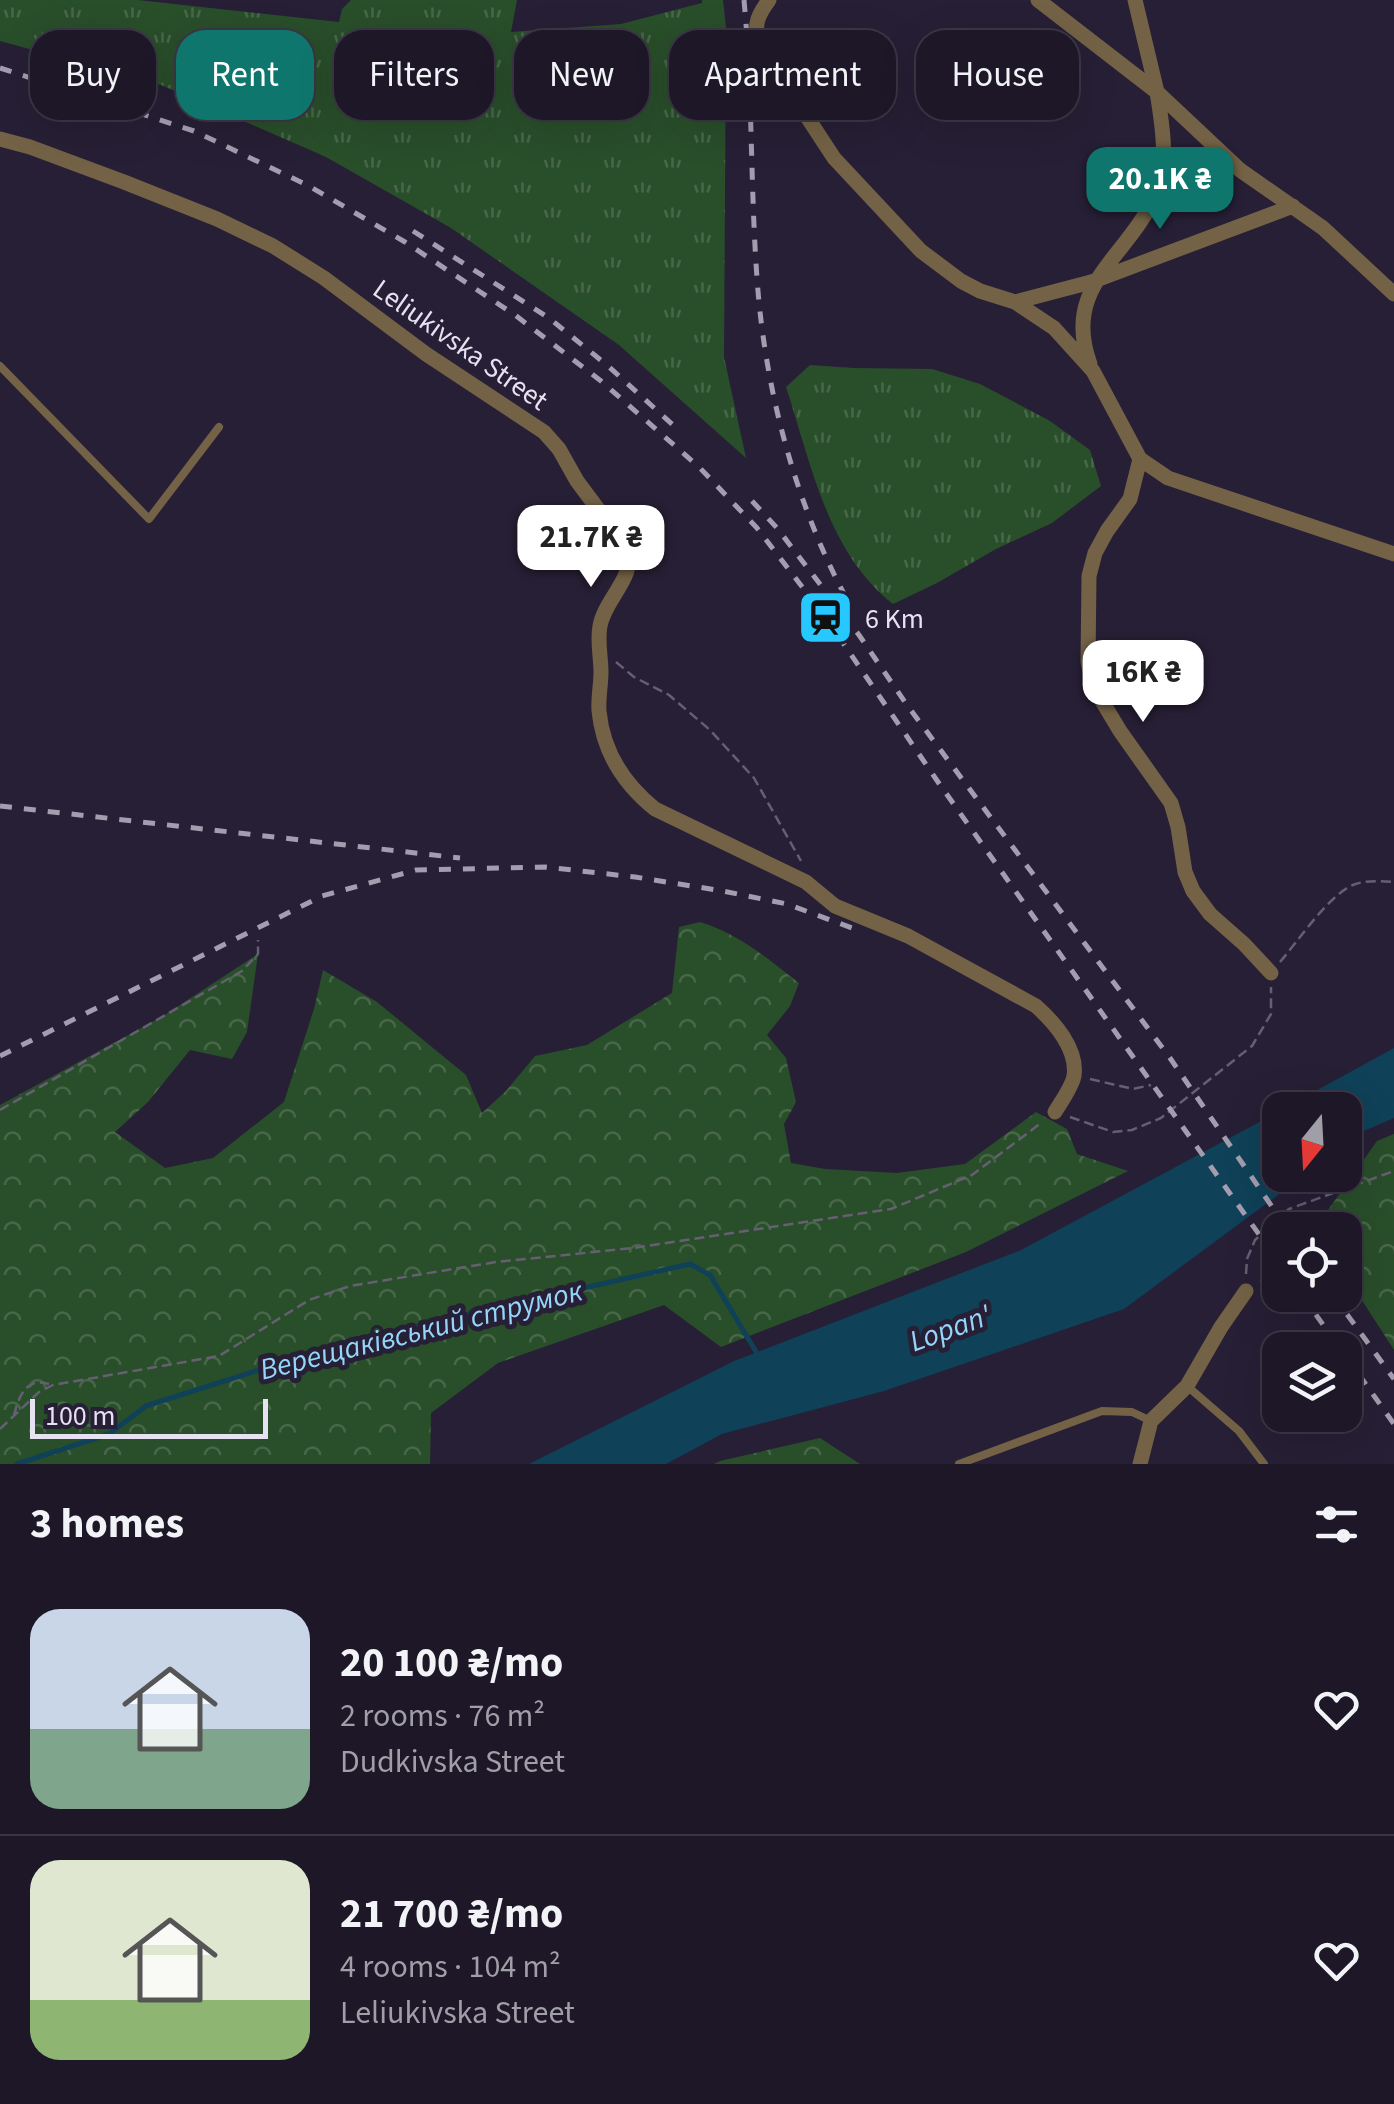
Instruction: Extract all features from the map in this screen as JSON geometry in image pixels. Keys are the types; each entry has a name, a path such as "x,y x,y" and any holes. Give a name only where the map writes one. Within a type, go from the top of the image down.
{"street":[{"path":"769,0 758,16 758,42 834,158 921,251 961,281 1015,302 1054,328 1092,372 1140,460 1168,478 1394,554"},
{"path":"1038,0 1157,92 1240,170 1324,228 1394,294"},
{"path":"1092,372 1084,341 1085,310 1096,280 1136,228 1161,175 1164,140 1157,92 1135,0"},
{"name":"Leliukivska Street","path":"0,139 124,182 273,246 544,432 560,449 631,560 600,624 599,714 620,774 635,794 655,809 806,882 836,906 908,936 1036,1006 1064,1036 1074,1076"},
{"path":"1015,302 1096,280 1293,206"},
{"path":"1140,460 1130,500 1095,553 1089,576 1088,662 1093,686 1172,803 1185,872 1193,891 1210,914 1271,974"},
{"path":"1055,1112 1074,1076"},
{"path":"1140,1464 1152,1421 1187,1386 1246,1291"}],"lane":[{"path":"0,366 148,519 219,427"},
{"path":"1187,1386 1240,1431 1264,1464"},
{"path":"959,1464 1102,1411 1132,1412 1152,1421"}],"path":[{"path":"599,649 634,677 683,706 754,778 800,858 806,882"},
{"path":"0,1429 39,1392 53,1385 220,1356 309,1300 350,1286 496,1262 632,1248 891,1209 972,1175 1055,1112 1113,1132 1132,1130 1161,1118 1252,1046 1271,1014 1271,974 1334,897 1354,884 1394,882"},
{"path":"0,1110 242,971 258,954 258,940"},
{"path":"1074,1076 1133,1088 1151,1085"},
{"path":"1246,1291 1247,1260 1255,1240 1289,1208 1394,1171"},
{"path":"14,1417 19,1396 30,1384 38,1380 53,1385"}],"green space":[{"path":"0,0 138,0 339,22 342,9 351,0 517,0 511,32 514,32 514,120 649,120 649,30 538,30 621,24 702,0 723,0 726,30 669,30 669,120 725,120 724,357 746,458 619,345 451,228 326,157 241,120 314,120 314,30 176,30 176,92 156,84 156,30 30,30 30,49 0,41"},
{"path":"810,365 932,369 980,384 1050,421 1090,450 1101,486 1052,523 893,604 852,559 813,475 786,387"},
{"path":"700,922 740,940 799,983 790,1006 767,1035 786,1058 796,1102 784,1124 791,1163 897,1173 965,1164 1036,1112 1067,1129 1077,1154 1128,1171 966,1252 721,1347 664,1305 498,1363 431,1413 430,1464 0,1464 0,1105 163,1016 258,954 247,1032 232,1059 190,1050 148,1102 115,1132 165,1168 213,1158 284,1102 323,970 377,1002 466,1075 482,1113 535,1056 587,1045 672,993 679,927"},
{"path":"1394,1134 1394,1350 1362,1300 1362,1212 1327,1212 1341,1192 1362,1192 1362,1162 1377,1141"},
{"path":"820,1438 860,1464 714,1464 720,1461"}],"water":[{"path":"1394,1048 1394,1118 1362,1132 1362,1092 1314,1092"},
{"name":"Lopan'","path":"1262,1121 1262,1192 1282,1192 1124,1309 884,1391 722,1434 666,1464 529,1464 734,1361 1021,1250"}],"waterway":[{"name":"Верещаківський струмок","path":"17,1464 109,1434 146,1406 346,1342 690,1264 710,1275 758,1355"}],"railway":[{"path":"744,0 755,255 769,372 800,493 850,605"},
{"path":"0,68 194,131 309,186 405,242 515,315 601,381 699,467 757,528 826,618 1262,1239"},
{"path":"413,231 549,318 673,425"},
{"path":"752,501 859,635 1170,1058 1276,1212"},
{"path":"0,806 460,858"},
{"path":"0,1056 322,896 416,870 545,867 635,877 787,904 852,928"},
{"path":"1314,1312 1328,1332"},
{"path":"1345,1312 1394,1379"},
{"path":"1362,1379 1394,1424"}],"place":[{"name":"6 Km","path":"826,618"}]}
